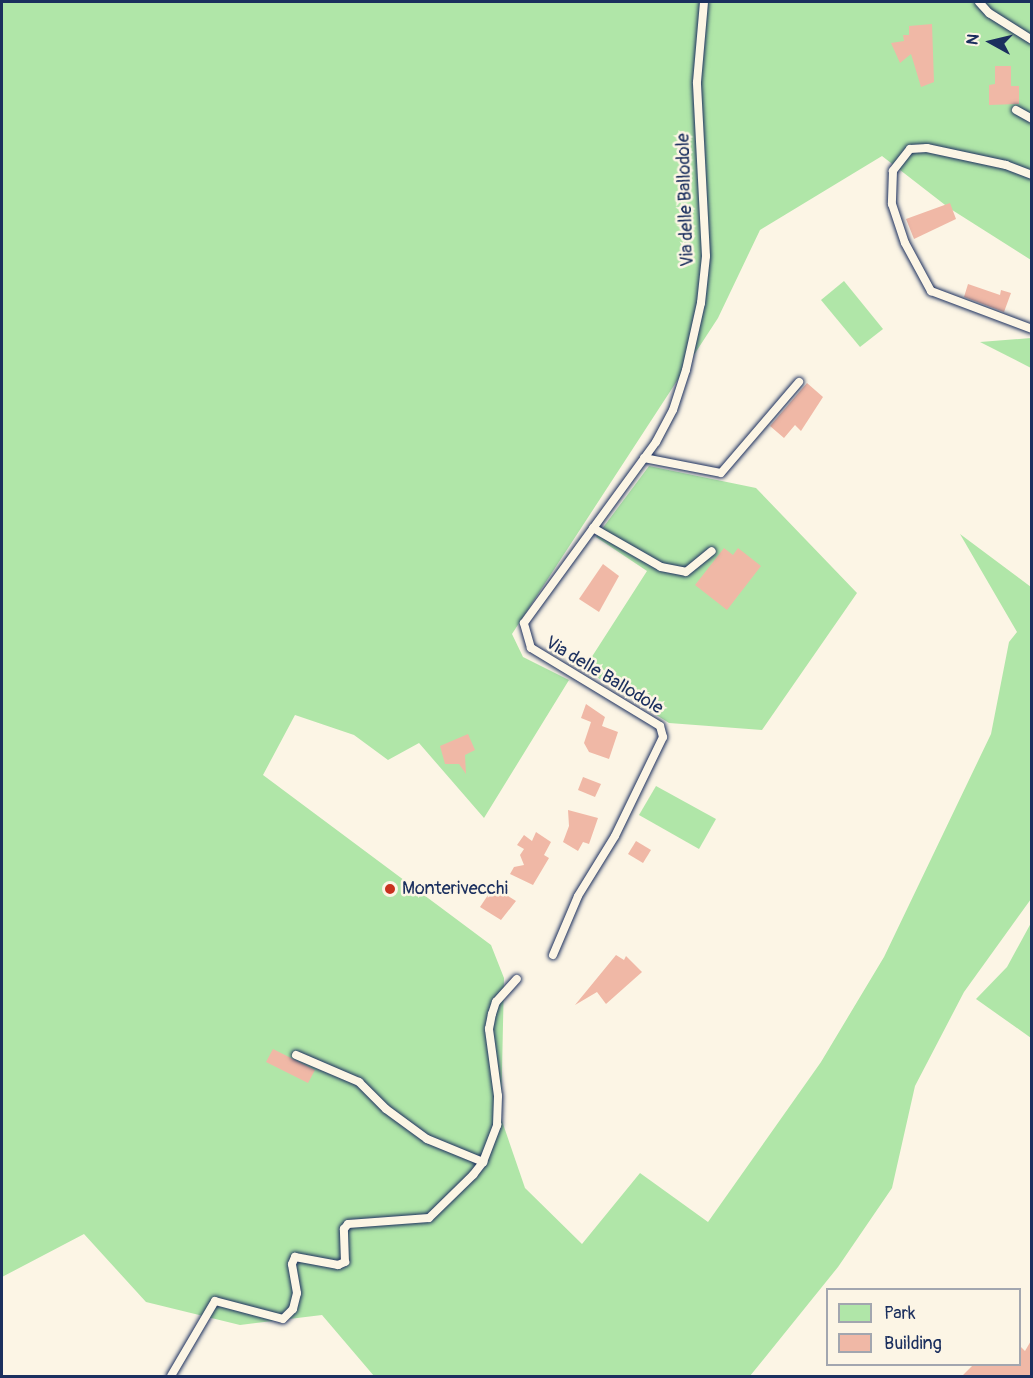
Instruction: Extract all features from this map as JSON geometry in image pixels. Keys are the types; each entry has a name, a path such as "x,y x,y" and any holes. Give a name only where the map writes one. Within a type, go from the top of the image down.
{"lane":[{"name":"Via delle Ballodole","path":"553,955 578,896 615,836 663,737 660,726 543,658 531,648 524,635 524,623 644,458 673,410 701,303 706,256 697,82 704,2"},
{"path":"979,2 989,14 1032,40"},
{"path":"1016,110 1032,119"},
{"path":"1032,175 1006,165 927,148 910,149 893,171 892,204 905,243 931,291 1032,329"},
{"path":"644,458 721,473 799,382"},
{"path":"593,528 661,567 686,573 712,551"},
{"path":"171,1377 215,1301 283,1319 293,1309 297,1293 295,1257 338,1265 345,1262 344,1229 348,1224 429,1218 483,1162 497,1125 498,1096 489,1029 496,1002 518,979"},
{"path":"296,1055 359,1082 386,1109 428,1139 483,1162"}],"green space":[{"path":"2,2 1031,2 1031,260 949,208 882,156 760,230 718,318 512,634 523,657 569,680 484,818 419,743 388,760 354,735 295,715 263,775 491,945 504,978 501,1118 525,1188 582,1244 640,1173 708,1222 821,1062 884,957 991,734 1009,642 1017,632 960,534 1031,587 1031,899 964,992 915,1086 892,1188 838,1267 750,1376 374,1376 322,1315 240,1325 146,1302 84,1234 2,1277"},
{"path":"844,281 883,329 860,347 821,300"},
{"path":"1031,338 1031,368 980,342"},
{"path":"649,466 756,488 857,593 762,730 669,723 584,669 647,571 596,537"},
{"path":"656,786 716,819 699,849 639,815"},
{"path":"1031,923 1031,1038 976,999 1007,967"}],"building":[{"path":"932,24 934,82 921,87 911,54 900,63 891,43 904,41 903,35 909,35 909,26"},
{"path":"995,66 1011,66 1011,86 1019,86 1019,104 989,105 989,85 995,84"},
{"path":"950,203 956,219 914,239 906,219"},
{"path":"968,284 1000,295 1001,290 1011,293 1004,312 964,297"},
{"path":"807,383 823,397 801,431 795,425 784,438 770,426"},
{"path":"724,548 733,555 738,548 761,566 727,610 695,585"},
{"path":"603,564 619,576 599,612 579,599"},
{"path":"586,704 605,717 602,726 618,732 609,759 589,752 584,743 591,722 581,718"},
{"path":"468,734 475,750 465,755 466,774 459,764 445,764 440,746"},
{"path":"583,777 601,784 595,797 578,790"},
{"path":"568,810 598,818 589,844 583,842 578,851 563,842 569,826"},
{"path":"536,832 551,842 544,855 549,858 533,885 510,874 514,867 524,865 520,855 524,849 517,845 524,835 532,841"},
{"path":"636,841 651,850 643,863 628,854"},
{"path":"500,891 516,901 501,920 480,907 490,892 497,896"},
{"path":"616,955 624,960 626,956 642,972 606,1004 597,992 575,1005"},
{"path":"273,1049 315,1070 308,1083 266,1062"},
{"path":"1032,1339 1032,1377 961,1377 972,1366 1021,1366 1021,1347 1025,1351"}],"place":[{"name":"Monterivecchi","path":"390,889"}]}
